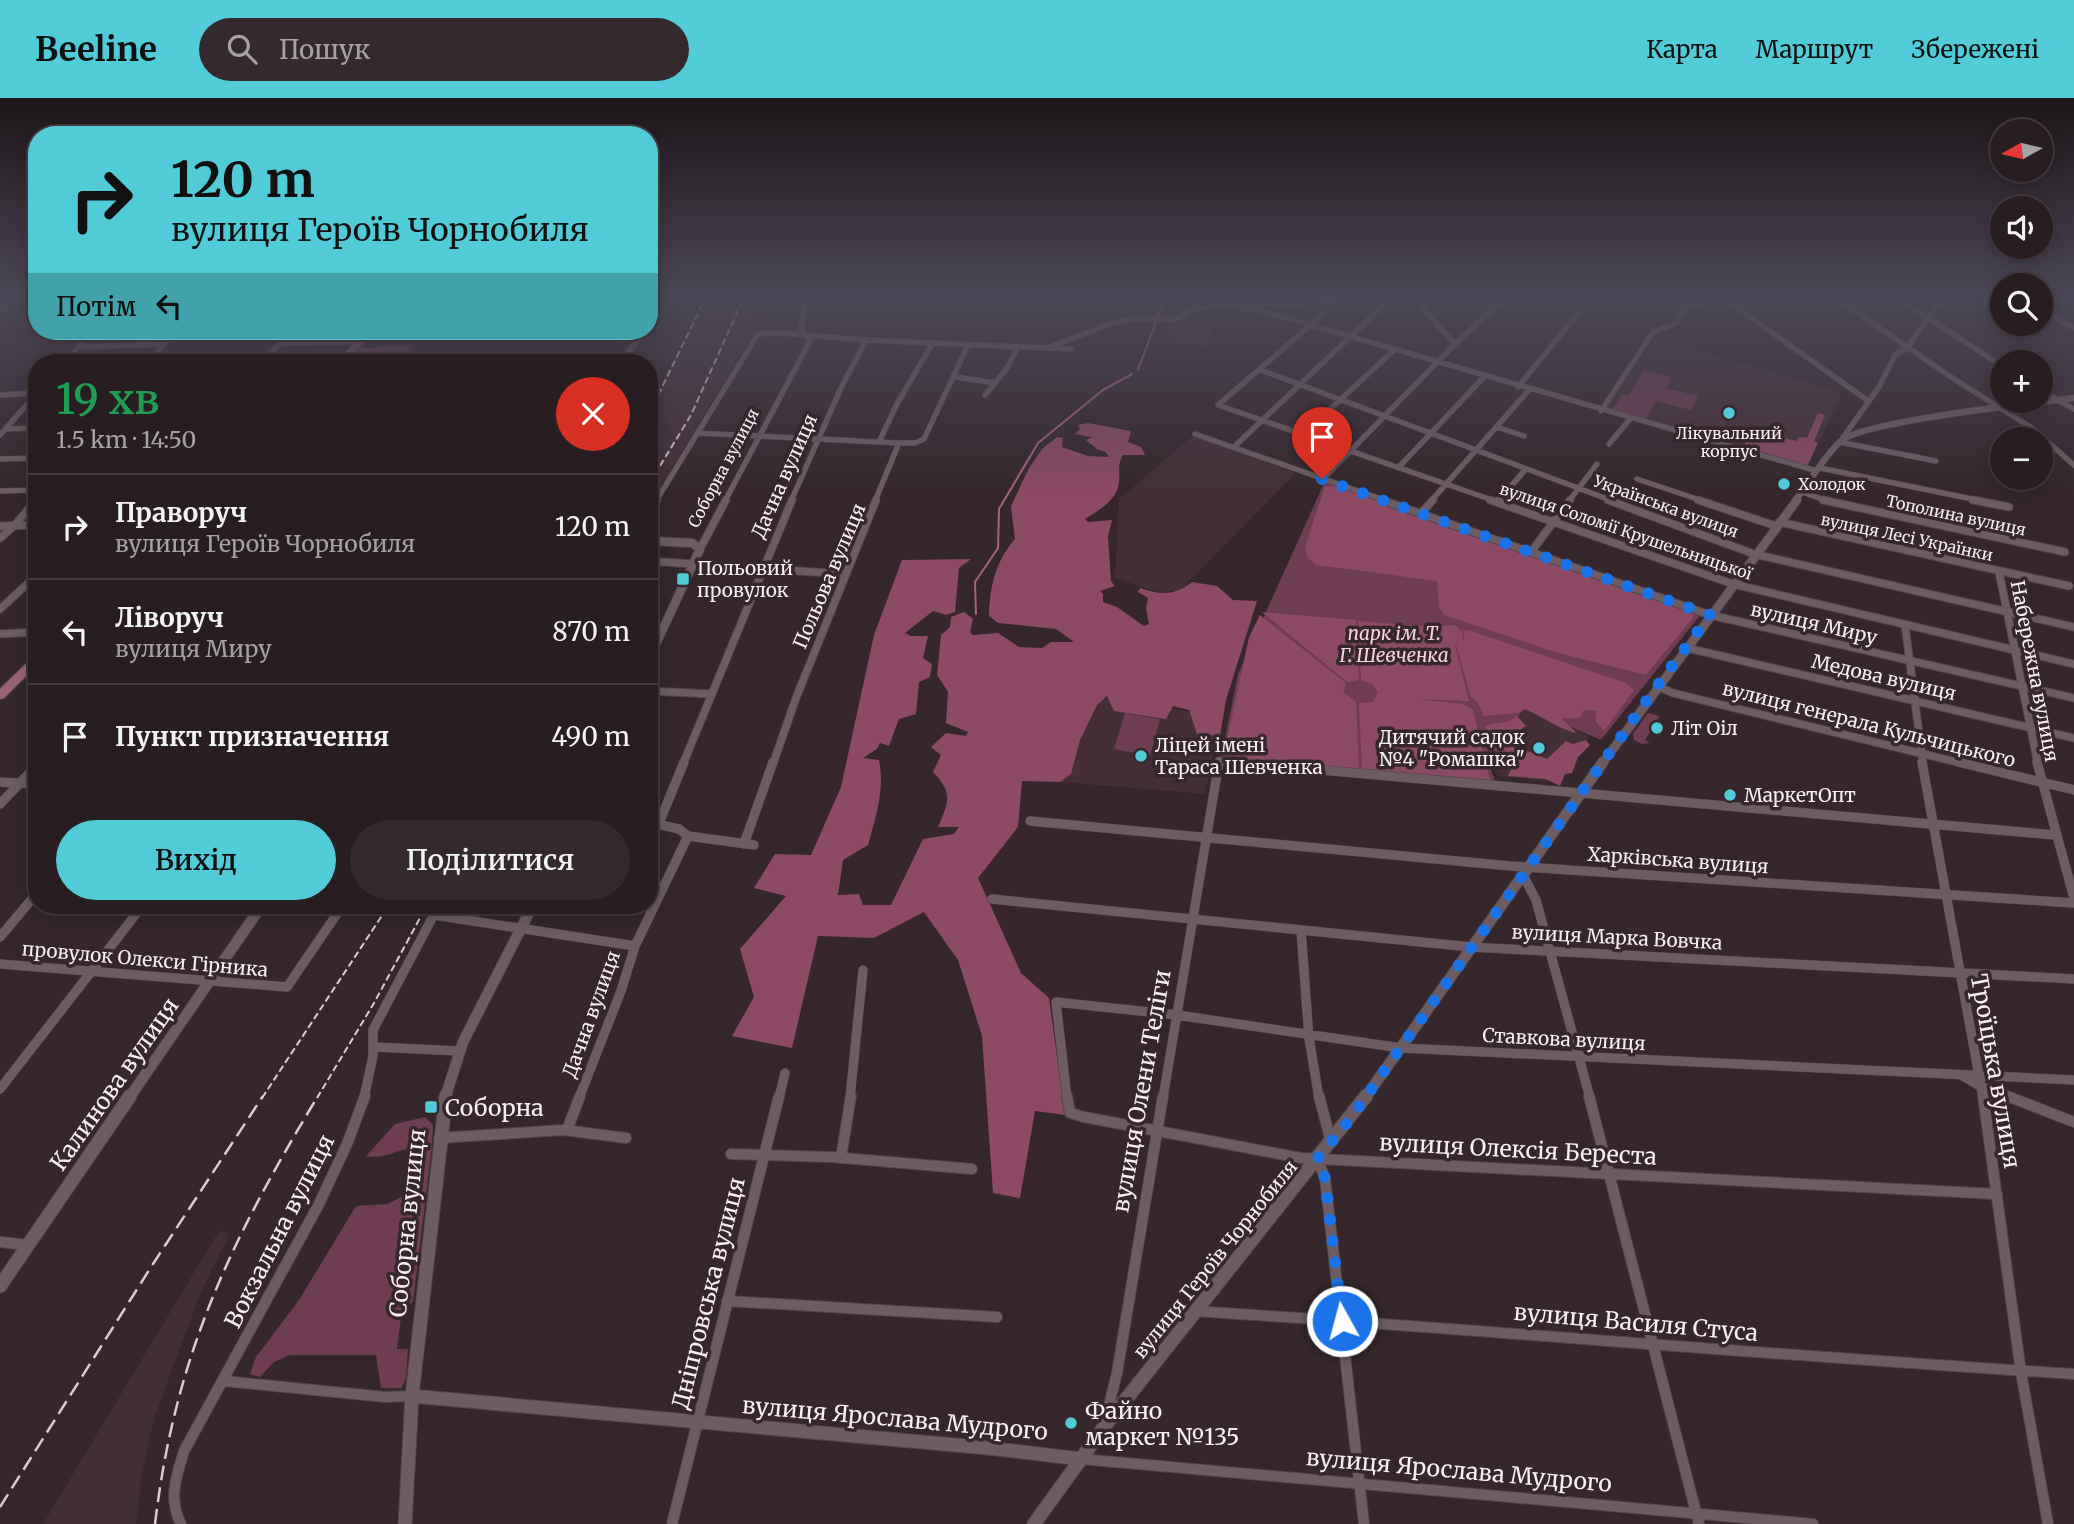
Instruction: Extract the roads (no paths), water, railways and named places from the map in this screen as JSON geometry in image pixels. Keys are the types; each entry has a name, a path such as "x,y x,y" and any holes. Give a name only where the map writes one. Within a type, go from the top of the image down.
{"main road":[{"path":"0,695 28,668"}],"street":[{"path":"658,498 740,362"},
{"name":"Соборна вулиця","path":"658,640 706,538 799,362"},
{"name":"Дачна вулиця","path":"659,823 763,568 855,362"},
{"path":"879,442 922,362"},
{"path":"697,433 899,443 923,441 962,362"},
{"path":"985,395 1009,362"},
{"path":"1261,370 1271,362"},
{"path":"1234,447 1326,362"},
{"path":"1301,435 1341,402 1382,362"},
{"path":"1429,362 1818,470 2009,507"},
{"path":"1322,479 1439,362"},
{"path":"1518,387 1539,362"},
{"path":"1601,411 1634,362"},
{"path":"1813,362 1867,400"},
{"name":"вулиця Героїв Чорнобиля","path":"1081,1459 1195,1311 1331,1142 1401,1048 1657,686 1841,441 1867,400 1879,387 1892,362"},
{"path":"1930,362 1990,401"},
{"name":"Українська вулиця","path":"1261,370 1754,554 2074,627"},
{"name":"вулиця Соломії Крушельницької","path":"1261,370 1219,406 1733,584 2074,664"},
{"path":"956,377 995,383"},
{"path":"1398,468 1484,377"},
{"path":"1421,513 1530,390"},
{"path":"0,395 28,396"},
{"path":"2055,399 2074,398"},
{"path":"2055,399 2074,409"},
{"path":"0,435 28,404"},
{"path":"1841,441 1874,429 1990,407"},
{"path":"2008,413 2043,436 2074,465"},
{"path":"1609,444 1630,419"},
{"path":"1497,427 1524,436"},
{"path":"5,429 28,428"},
{"name":"вулиця Миру","path":"1195,434 1710,615 2074,698"},
{"path":"1841,441 1936,461"},
{"name":"Польова вулиця","path":"744,844 796,698 899,443"},
{"path":"0,459 28,458"},
{"path":"1531,552 1597,464"},
{"path":"1497,502 1525,470"},
{"name":"вулиця Лесі Українки","path":"1637,479 1778,524 2069,586"},
{"path":"0,491 28,490"},
{"name":"Тополина вулиця","path":"1802,492 1835,504 2065,552"},
{"path":"0,538 28,509"},
{"path":"0,526 28,525"},
{"path":"692,543 706,538"},
{"path":"658,541 692,543 699,545 700,550"},
{"path":"658,561 844,574"},
{"name":"Набережна вулиця","path":"1999,572 2040,781 2074,901"},
{"path":"0,609 28,583"},
{"name":"Троїцька вулиця","path":"1905,625 1921,754 1992,1149 2021,1372 2048,1524"},
{"path":"0,634 28,632"},
{"name":"Медова вулиця","path":"1687,648 2074,738"},
{"name":"вулиця генерала Кульчицького","path":"1657,686 1674,693 2074,790"},
{"path":"658,691 712,694"},
{"name":"вулиця Олени Теліги","path":"1104,1427 1117,1373 1219,761 1581,794"},
{"path":"0,804 28,774"},
{"path":"0,782 28,784"},
{"path":"1581,794 2055,835"},
{"name":"Харківська вулиця","path":"1030,821 1526,871 2074,901"},
{"path":"659,823 679,829 688,836 754,845"},
{"name":"Дачна вулиця","path":"658,898 688,836"},
{"path":"1526,871 1551,951 1698,1518"},
{"name":"вулиця Марка Вовчка","path":"992,898 1194,921 1471,947 2074,979"},
{"path":"0,937 28,904"},
{"path":"0,1089 137,914"},
{"name":"Калинова вулиця","path":"0,1286 256,914"},
{"name":"провулок Олекси Гірника","path":"0,964 209,983 287,987 337,914"},
{"name":"Вокзальна вулиця","path":"181,1524 171,1501 189,1439 213,1394 224,1381 341,1160 368,1081 375,1047 373,1030 381,1010 434,914"},
{"path":"456,914 635,946"},
{"name":"Соборна вулиця","path":"405,1524 412,1396 446,1093 459,1051 528,914"},
{"name":"Дачна вулиця","path":"567,1130 621,991 635,946 650,914"},
{"path":"1301,930 1309,1035 1321,1114 1331,1142"},
{"path":"841,1158 856,1062 863,970"},
{"name":"Ставкова вулиця","path":"1056,1002 1177,1015 1401,1048 2074,1080"},
{"name":"вулиця Олексія Береста","path":"1056,1002 1070,1113 1317,1159 1997,1194"},
{"path":"375,1047 459,1051"},
{"name":"Дніпровська вулиця","path":"673,1524 785,1073"},
{"path":"1960,1075 1980,1086 2074,1122"},
{"path":"439,1138 567,1130 626,1138"},
{"path":"731,1154 841,1158 972,1169"},
{"path":"1317,1159 1325,1178 1364,1524"},
{"path":"0,1242 28,1245"},
{"path":"727,1301 998,1317"},
{"name":"вулиця Василя Стуса","path":"1195,1311 1862,1361 2074,1374"},
{"name":"вулиця Ярослава Мудрого","path":"224,1381 697,1422 1698,1518 1813,1524"},
{"path":"1034,1524 1081,1459"}],"waterway":[{"path":"1138,370 1141,362"},
{"path":"976,614 975,582 998,548 999,509 1038,443 1103,390 1132,374"}],"railway":[{"path":"658,396 675,362"},
{"path":"658,469 691,415 715,362"},
{"path":"262,1098 383,914"},
{"path":"317,1098 374,1003 422,914"},
{"path":"0,1507 151,1267 263,1096"},
{"path":"155,1524 164,1463 177,1406 192,1352 211,1301 259,1200 318,1096"}],"place":[{"name":"Лікувальний корпус","path":"1729,413"},
{"name":"Холодок","path":"1784,484"},
{"name":"Польовий провулок","path":"683,579"},
{"name":"Літ Оіл","path":"1657,728"},
{"name":"Дитячий садок №4 \"Ромашка\"","path":"1539,748"},
{"name":"Ліцей імені Тараса Шевченка","path":"1141,756"},
{"name":"МаркетОпт","path":"1730,795"},
{"name":"Соборна","path":"431,1107"},
{"name":"Файно маркет №135","path":"1071,1423"}],"park label":[{"name":"парк ім. Т. Г. Шевченка","path":"1394,644"}]}
